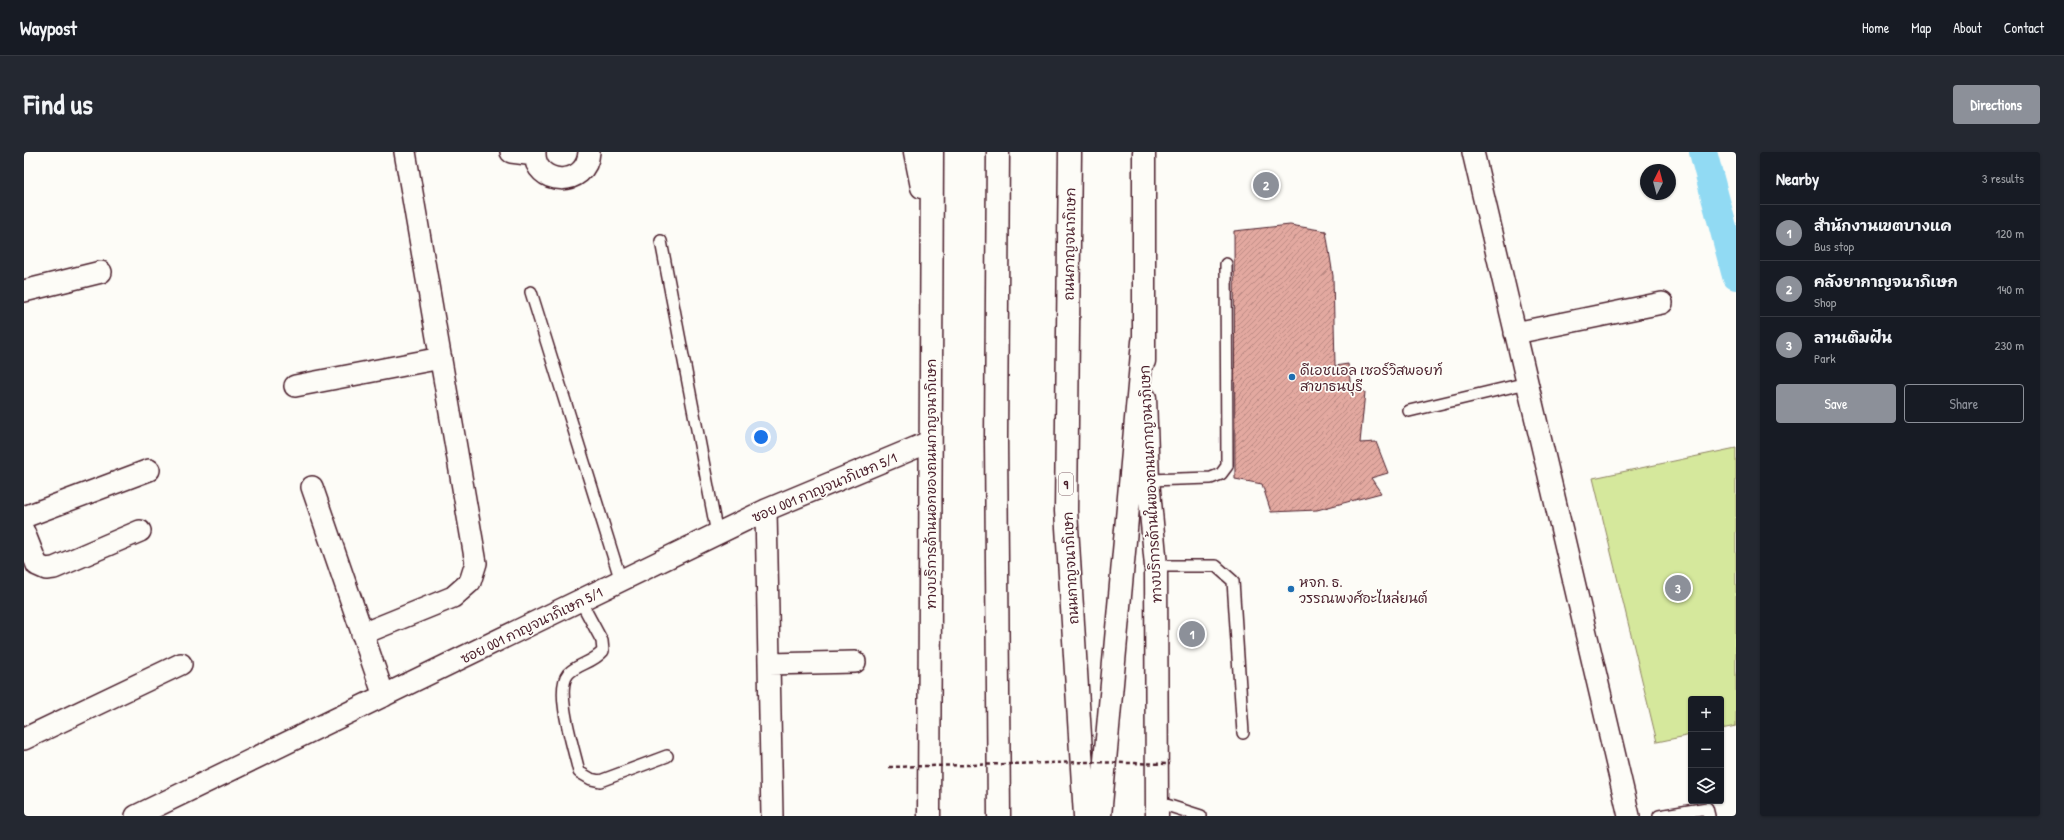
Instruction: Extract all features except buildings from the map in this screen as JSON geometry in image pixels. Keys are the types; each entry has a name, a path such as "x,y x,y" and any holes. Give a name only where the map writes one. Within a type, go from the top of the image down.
{"main road":[{"path":"916,152 931,229"},
{"name":"ทางบริการด้านนอกของถนนกาญจนาภิเษก","path":"929,816 929,442 932,152"},
{"path":"998,152 996,439 999,816"},
{"name":"ถนนกาญจนาภิเษก","path":"1070,152 1066,510 1085,816"},
{"name":"ทางบริการด้านในของถนนกาญจนาภิเษก","path":"1144,152 1143,342 1148,480 1156,566 1157,809"},
{"path":"1100,816 1143,342"}],"street":[{"path":"362,634 453,597 470,582 476,563 442,358 405,152"},
{"path":"511,152 535,154 538,164 543,172 554,178 563,180 576,176 583,169 589,152"},
{"path":"1473,152 1629,816"},
{"path":"24,291 101,272"},
{"path":"1515,333 1662,303"},
{"path":"295,386 442,358"},
{"name":"ซอย 001 กาญจนาภิเษก 5/1","path":"136,816 766,510 929,442"},
{"path":"140,532 54,568 46,569 37,565 25,517 149,470"},
{"path":"312,487 384,696"},
{"path":"766,510 772,816"},
{"path":"769,664 855,662"},
{"path":"24,739 181,664"}],"lane":[{"path":"661,241 717,534"},
{"path":"1148,480 1211,478 1221,474 1226,466 1226,264"},
{"path":"531,292 621,581"},
{"path":"1409,411 1527,383"},
{"path":"1156,566 1216,566 1233,581 1243,733"},
{"path":"580,600 602,641 603,651 598,658 569,674 563,683 563,699 580,772 591,779 600,781 667,756"},
{"path":"1659,816 1707,808 1709,816"},
{"path":"1157,809 1201,816"}],"path":[{"path":"889,767 1088,762 1170,764"}],"green space":[{"path":"1736,448 1736,726 1724,728 1724,696 1688,696 1688,736 1657,742 1593,478"}],"waterway":[{"path":"1703,152 1736,276"}],"place":[{"name":"คลังยากาญจนาภิเษก","path":"1266,185"},
{"name":"ดีเอชแอล เซอร์วิสพอยท์ สาขาธนบุรี","path":"1292,377"},
{"name":"ลานเติมฝัน","path":"1678,588"},
{"name":"หจก. ธ. วรรณพงศ์อะไหล่ยนต์","path":"1291,589"},
{"name":"สำนักงานเขตบางแค","path":"1192,634"}]}
